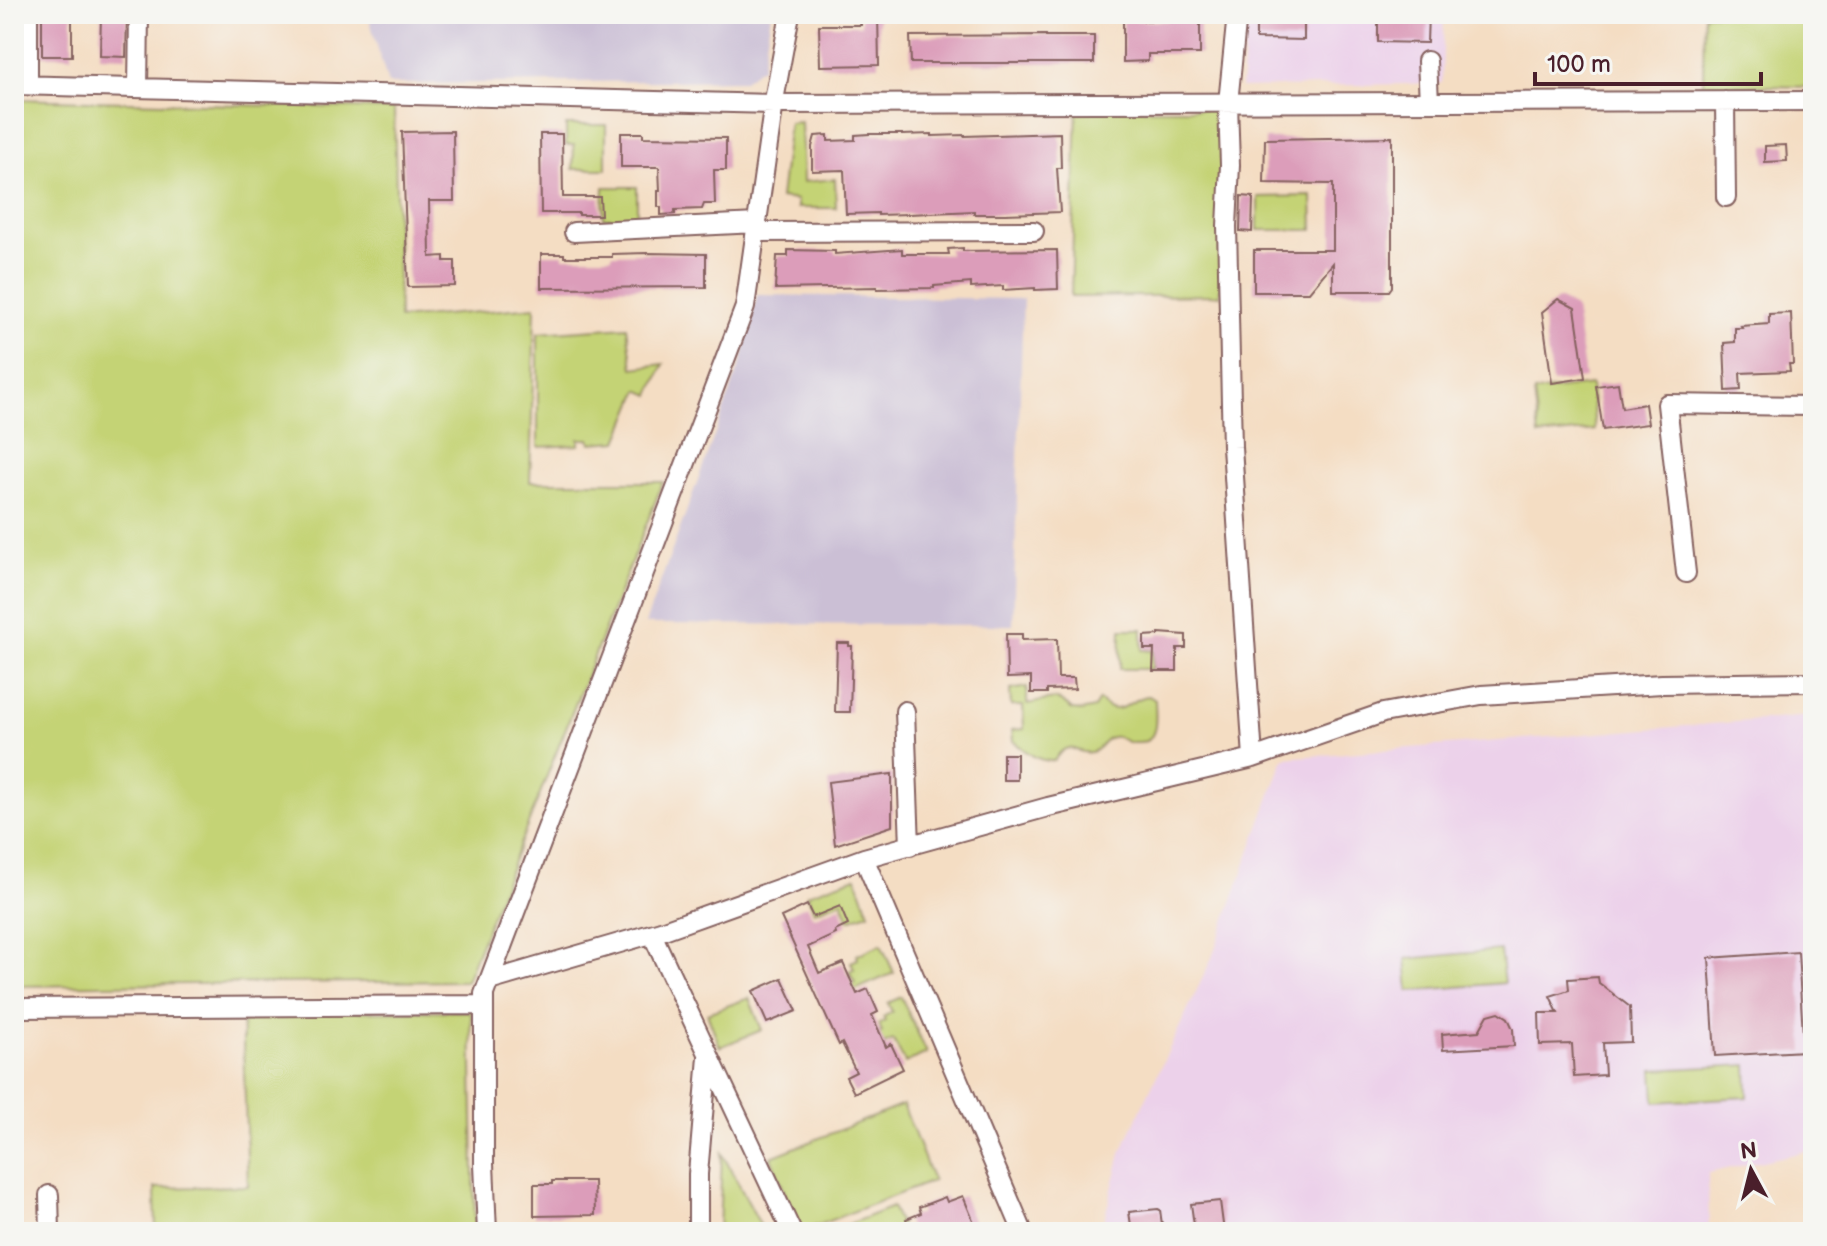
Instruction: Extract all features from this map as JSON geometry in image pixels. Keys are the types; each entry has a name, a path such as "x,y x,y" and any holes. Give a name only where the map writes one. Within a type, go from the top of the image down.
{"street":[{"path":"28,14 21,85 774,104 1813,101"},
{"path":"138,88 139,14"},
{"path":"487,1232 484,994 745,307 790,14"},
{"path":"1237,14 1228,103 1230,165 1227,226 1232,447 1253,758"},
{"path":"1427,61 1429,102"},
{"path":"1725,101 1726,197"},
{"path":"574,232 756,228 1034,231"},
{"path":"1686,573 1667,404 1813,406"},
{"path":"489,981 652,934 864,858 1048,807 1253,758 1383,713 1481,695 1662,684 1813,682"},
{"path":"905,711 910,846"},
{"path":"864,858 1023,1232"},
{"path":"652,934 792,1232"},
{"path":"14,1008 484,1005"},
{"path":"698,1232 698,1174 709,1054"},
{"path":"49,1195 50,1232"}],"shaded area":[{"path":"368,14 771,14 762,67 744,80 388,84"},
{"path":"1247,14 1444,14 1442,83 1241,88"},
{"path":"757,295 1023,299 1013,625 645,624 742,360"},
{"path":"1813,716 1813,1150 1708,1173 1709,1232 1101,1232 1122,1150 1211,960 1284,758"}],"green space":[{"path":"1704,14 1813,14 1813,87 1703,85"},
{"path":"14,99 394,109 399,319 535,307 530,482 663,482 466,981 14,986"},
{"path":"1077,109 1222,109 1220,295 1071,297"},
{"path":"801,122 803,182 835,179 836,208 797,208 797,200 780,198 789,123"},
{"path":"566,125 606,125 606,169 573,169 574,145 566,145"},
{"path":"604,187 637,187 637,218 603,218"},
{"path":"1312,196 1313,230 1258,230 1258,197"},
{"path":"627,327 633,368 664,364 650,395 639,390 618,441 591,443 590,439 579,439 579,445 538,447 538,333"},
{"path":"1591,385 1595,430 1539,436 1534,392"},
{"path":"1121,629 1142,629 1142,650 1153,651 1152,669 1120,669"},
{"path":"1027,687 1027,704 1056,700 1072,710 1081,711 1094,708 1099,700 1106,706 1119,709 1149,696 1155,700 1153,734 1142,742 1112,737 1086,753 1068,748 1054,761 1037,758 1013,741 1012,730 1024,729 1023,706 1011,706 1010,690"},
{"path":"856,877 869,913 849,920 842,901 814,911 807,894"},
{"path":"881,944 894,973 846,994 844,988 855,983 849,971 854,969 851,962 858,959 857,955"},
{"path":"1500,950 1504,983 1409,991 1406,959"},
{"path":"901,997 927,1053 905,1063 893,1040 871,1050 867,1040 882,1032 879,1024 885,1021 883,1017 892,1012 888,1003"},
{"path":"749,998 762,1030 720,1047 707,1013"},
{"path":"471,1011 475,1232 156,1232 155,1188 248,1186 242,1012"},
{"path":"1747,1065 1748,1097 1655,1102 1653,1070"},
{"path":"903,1105 933,1181 800,1232 771,1157"},
{"path":"722,1153 764,1232 719,1232"},
{"path":"892,1207 904,1232 829,1232"}],"building":[{"path":"42,14 72,14 72,56 42,56"},
{"path":"101,14 127,14 126,57 100,56"},
{"path":"861,14 878,14 879,65 820,66 819,25 861,25"},
{"path":"1167,14 1200,14 1200,54 1148,54 1148,61 1123,62 1123,21 1167,21"},
{"path":"1256,14 1304,14 1304,40 1256,39"},
{"path":"1378,14 1428,14 1427,43 1378,42"},
{"path":"910,36 1094,36 1094,63 911,63"},
{"path":"453,131 454,201 429,201 430,257 444,256 444,261 455,261 455,286 408,287 402,132"},
{"path":"621,133 643,133 643,137 726,138 726,170 714,170 715,204 661,215 661,207 658,207 659,167 621,167"},
{"path":"1060,133 1061,168 1057,168 1060,212 846,214 844,170 812,171 815,136 828,135 828,141 855,140 855,135 870,134 965,136"},
{"path":"540,134 562,134 563,197 600,197 601,215 541,213"},
{"path":"1392,137 1392,287 1389,291 1333,291 1333,263 1309,292 1254,292 1254,250 1333,250 1333,184 1264,183 1265,139"},
{"path":"1786,145 1787,161 1765,162 1765,146"},
{"path":"1241,196 1253,197 1252,232 1240,231"},
{"path":"963,248 963,251 1057,250 1058,289 971,288 971,283 934,288 775,289 777,256 788,256 788,250 835,251 835,254 902,249 902,254 949,254 948,249"},
{"path":"541,254 612,257 612,254 706,254 706,287 541,288"},
{"path":"1558,299 1575,308 1585,378 1552,383 1542,312"},
{"path":"1791,313 1793,364 1789,364 1790,371 1740,373 1741,390 1726,391 1724,343 1735,342 1735,328 1769,324 1769,314"},
{"path":"1618,383 1622,408 1645,404 1648,424 1603,430 1596,386"},
{"path":"1159,633 1186,635 1186,648 1177,648 1177,671 1153,671 1154,649 1144,649 1144,636"},
{"path":"1006,634 1022,634 1022,640 1057,639 1058,678 1074,678 1075,689 1031,693 1031,677 1007,678"},
{"path":"837,643 852,646 850,712 835,712"},
{"path":"1003,754 1017,754 1017,780 1003,780"},
{"path":"892,774 892,826 835,845 828,782"},
{"path":"807,905 813,917 840,906 848,925 808,947 819,973 843,963 857,994 868,989 878,1012 872,1015 886,1047 891,1044 903,1069 854,1093 846,1077 856,1072 842,1043 839,1045 781,917"},
{"path":"1798,952 1804,1051 1715,1056 1709,958"},
{"path":"1598,977 1599,983 1630,1007 1631,1042 1603,1043 1605,1075 1574,1077 1572,1044 1540,1045 1539,1013 1558,1013 1550,996 1569,990 1568,979"},
{"path":"782,978 797,1011 767,1023 753,991"},
{"path":"1499,1012 1508,1018 1513,1029 1514,1046 1443,1050 1442,1034 1479,1031 1488,1015"},
{"path":"552,1181 594,1181 595,1215 534,1216 534,1184 552,1184"},
{"path":"963,1196 978,1232 911,1232 906,1219 921,1213 919,1207 945,1197 947,1202"},
{"path":"1220,1201 1224,1232 1195,1232 1191,1204"},
{"path":"1158,1209 1163,1232 1132,1232 1129,1212"}]}
